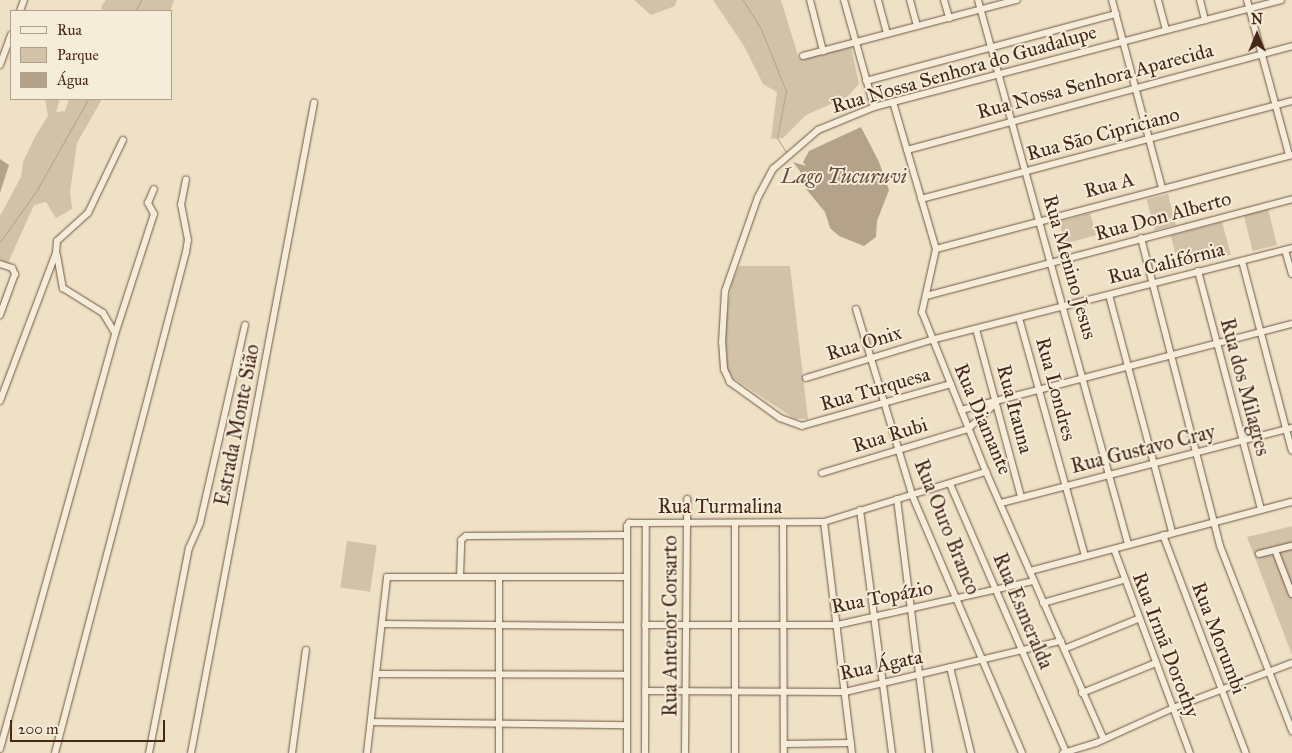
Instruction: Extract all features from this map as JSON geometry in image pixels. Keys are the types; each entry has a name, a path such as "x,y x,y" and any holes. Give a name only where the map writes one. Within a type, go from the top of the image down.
{"street":[{"path":"810,0 823,50"},
{"path":"844,0 874,107"},
{"path":"878,0 887,34"},
{"path":"910,0 917,26"},
{"path":"944,0 949,18"},
{"name":"Rua Menino Jesus","path":"978,0 1039,221 1065,306 1128,544"},
{"path":"803,56 1014,0"},
{"path":"1112,0 1162,188"},
{"path":"1158,0 1166,30"},
{"path":"1200,0 1206,20"},
{"path":"1247,0 1275,106 1291,155"},
{"name":"Rua Nossa Senhora do Guadalupe","path":"809,425 786,421 730,382 724,369 722,343 723,306 731,270 764,184 788,154 827,125 874,107 1281,0"},
{"path":"866,81 1116,14"},
{"path":"0,65 10,38"},
{"name":"Rua Nossa Senhora Aparecida","path":"907,150 1011,120 1292,46"},
{"name":"Rua São Cipriciano","path":"922,199 1292,101"},
{"name":"Rua Diamante","path":"893,102 936,249 922,312 931,340 951,384 986,472 1103,737"},
{"name":"Estrada Monte Sião","path":"191,753 314,103"},
{"path":"0,402 19,344 56,253 60,236 88,213 124,140"},
{"name":"Rua A","path":"936,249 1291,155"},
{"path":"55,753 186,252 188,240 181,205 186,179"},
{"path":"0,749 115,334 154,214 148,203 154,189"},
{"name":"Rua Don Alberto","path":"926,296 1292,199"},
{"path":"1140,238 1216,521 1220,546 1292,731"},
{"path":"1289,249 1292,274"},
{"name":"Rua Califórnia","path":"931,340 1289,249"},
{"path":"56,253 63,288 103,313 115,334"},
{"path":"1242,261 1289,428 1292,451"},
{"path":"0,264 12,268 15,274 0,315"},
{"name":"Rua dos Milagres","path":"1198,272 1215,343 1261,510"},
{"path":"1108,295 1129,366 1172,532"},
{"name":"Rua Ouro Branco","path":"856,309 912,495 958,598 1022,753"},
{"name":"Rua Londres","path":"1020,318 1085,556"},
{"path":"961,410 1292,324"},
{"path":"149,753 189,548 200,523 245,325"},
{"name":"Rua Itauna","path":"976,329 1021,497"},
{"name":"Rua Onix","path":"806,378 931,340"},
{"name":"Rua Turquesa","path":"809,425 951,384"},
{"path":"968,429 997,402"},
{"name":"Rua Gustavo Cray","path":"1001,503 1289,428"},
{"name":"Rua Rubi","path":"822,473 968,429"},
{"name":"Rua Turmalina","path":"645,753 646,523 824,522 986,472"},
{"name":"Rua Esmeralda","path":"950,484 997,590 1064,752"},
{"name":"Rua Antenor Corsarto","path":"685,753 687,499"},
{"path":"898,499 929,753"},
{"path":"1030,571 1172,532 1292,502"},
{"path":"860,510 892,753"},
{"path":"735,522 735,753"},
{"path":"783,522 784,753"},
{"path":"824,522 852,753"},
{"path":"628,753 626,675 627,535 629,523 646,523"},
{"path":"460,577 461,540 466,536 627,535"},
{"name":"Rua Morumbi","path":"1163,535 1246,753"},
{"path":"1259,554 1292,546"},
{"name":"Rua Irmã Dorothy","path":"1114,549 1138,619 1190,753"},
{"path":"1275,550 1292,594"},
{"path":"367,753 387,577 627,577"},
{"path":"498,753 499,577"},
{"path":"1044,603 1124,580"},
{"name":"Rua Topázio","path":"645,625 837,625 1034,581"},
{"path":"1064,649 1138,619"},
{"path":"382,624 626,626"},
{"name":"Rua Ágata","path":"645,691 845,692 1061,642"},
{"path":"292,753 306,650"},
{"path":"1082,692 1156,663"},
{"path":"1064,752 1096,743 1103,737 1173,708 1292,663"},
{"path":"950,667 971,753"},
{"path":"376,674 626,675"},
{"path":"371,722 627,725"},
{"path":"784,744 851,743"}],"green space":[{"path":"106,0 174,0 170,10 102,10 101,7"},
{"path":"634,0 677,0 675,6 651,15"},
{"path":"713,0 781,0 799,59 851,47 859,84 847,97 806,115 783,138 771,139 777,92 763,84 744,46"},
{"path":"45,100 60,100 56,112 65,111 69,100 101,100 77,143 70,192 72,209 56,218 46,202 34,205 8,263 0,260 0,216 21,177 23,162 48,116"},
{"path":"1168,194 1176,225 1154,230 1147,199"},
{"path":"1268,209 1277,245 1253,251 1244,215"},
{"path":"1090,213 1096,235 1065,243 1059,221"},
{"path":"1222,222 1231,255 1180,269 1171,236"},
{"path":"739,266 790,266 808,419 795,419 733,378 727,369 725,328 731,285"},
{"path":"1292,526 1292,655 1247,537"},
{"path":"347,541 377,545 370,592 340,588"}],"water":[{"name":"Lago Tucuruvi","path":"861,127 879,162 889,190 877,221 876,237 864,246 839,236 830,228 825,212 802,184 800,171 793,162 806,166 803,162 809,151"},
{"path":"0,159 9,165 0,193"}],"waterway":[{"path":"136,10 141,0"},
{"path":"743,0 761,29 786,91 777,138 786,152"},
{"path":"0,242 37,190 87,100"}]}
